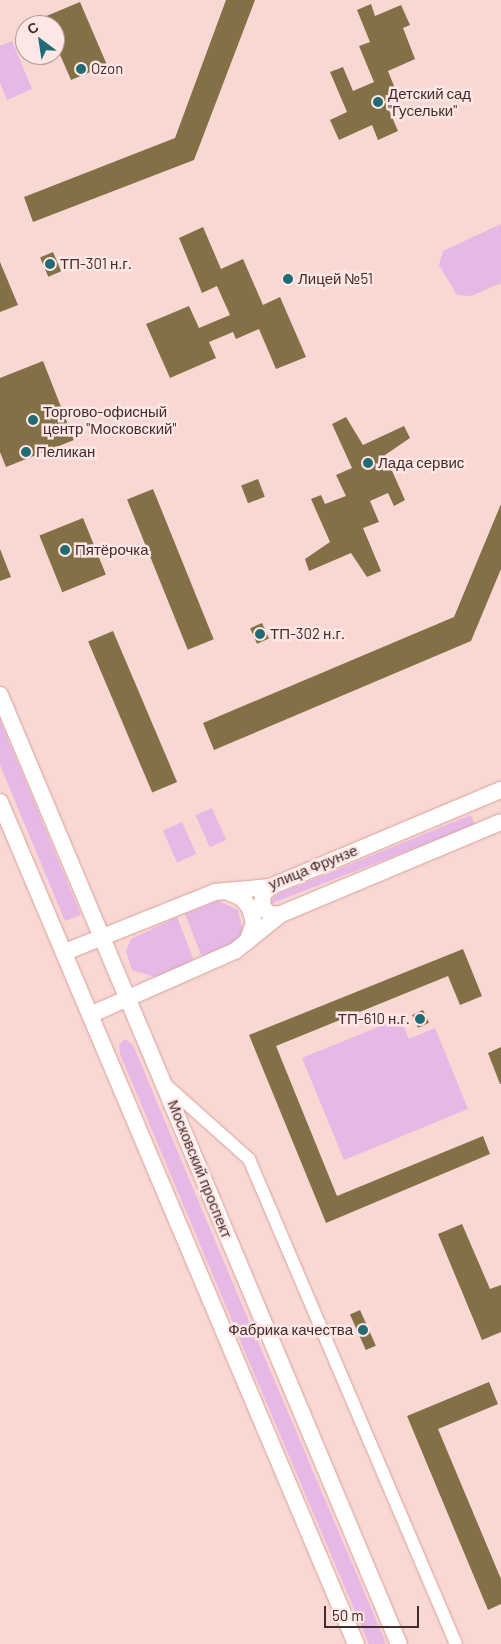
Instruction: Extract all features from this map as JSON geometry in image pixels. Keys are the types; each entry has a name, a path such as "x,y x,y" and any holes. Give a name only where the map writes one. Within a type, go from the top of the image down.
{"main road":[{"name":"Московский проспект","path":"0,695 130,998 399,1644"},
{"name":"улица Фрунзе","path":"65,952 226,891 270,887 501,790"},
{"path":"0,802 92,1014 356,1644"},
{"name":"улица Фрунзе","path":"92,1014 247,942 281,914 501,822"},
{"path":"270,887 263,894 262,907 270,915 281,914"},
{"path":"226,891 242,898 250,908 254,923 247,942"}],"street":[{"path":"165,1084 249,1158 456,1644"}],"shaded area":[{"path":"12,41 15,48 15,65 22,65 32,89 7,100 0,83 0,46"},
{"path":"501,224 501,283 471,296 457,295 439,265 443,251"},
{"path":"0,720 81,915 65,921 0,765"},
{"path":"212,808 226,840 210,847 196,815"},
{"path":"471,815 475,825 270,904 275,895"},
{"path":"182,822 196,854 177,863 163,831"},
{"path":"218,901 238,910 243,932 234,943 202,957 185,914"},
{"path":"177,917 194,961 155,977 132,970 126,951 131,939"},
{"path":"400,1018 409,1039 435,1028 468,1109 344,1160 302,1058"},
{"path":"125,1039 133,1045 250,1324 236,1330 120,1054 119,1045"},
{"path":"253,1330 386,1643 369,1644 238,1336"}],"building":[{"path":"226,0 255,0 194,160 33,222 24,197 175,138"},
{"path":"80,2 107,65 71,80 65,65 65,15 49,15"},
{"path":"371,4 375,16 401,5 410,25 403,28 415,59 388,71 398,96 385,101 398,131 378,140 372,125 339,140 330,120 347,112 330,72 343,67 353,91 374,82 359,46 370,42 357,10"},
{"path":"203,227 221,269 243,259 263,305 280,297 306,357 276,369 259,329 236,339 233,332 209,342 216,358 170,378 146,324 189,306 199,328 230,315 217,286 202,293 179,238"},
{"name":"ТП-301 н.г.","path":"53,252 61,271 48,277 40,257"},
{"path":"0,262 18,305 0,312"},
{"name":"Торгово-офисный центр \"Московский\"","path":"43,361 74,440 6,467 0,452 0,378"},
{"path":"346,417 363,445 404,426 410,438 385,455 405,500 394,506 388,493 370,501 379,522 363,528 381,571 367,577 351,553 309,571 305,559 330,542 311,499 321,495 325,504 346,496 336,475 352,468 332,424"},
{"path":"258,479 265,497 248,503 241,485"},
{"path":"153,489 214,639 188,650 127,499"},
{"path":"501,504 501,569 471,641 214,750 203,723 454,617"},
{"path":"83,518 106,575 62,592 39,536"},
{"path":"0,549 11,577 0,581"},
{"name":"ТП-302 н.г.","path":"262,623 269,639 257,644 250,628"},
{"path":"113,631 177,782 152,793 88,642"},
{"path":"463,949 482,996 460,1005 448,976 276,1046 337,1196 483,1136 490,1154 326,1223 249,1035"},
{"name":"ТП-610 н.г.","path":"423,1010 429,1023 418,1028 412,1015"},
{"path":"501,1047 501,1084 500,1084 488,1053"},
{"path":"462,1224 490,1289 501,1285 501,1332 482,1340 438,1234"},
{"name":"Фабрика качества","path":"360,1310 376,1346 366,1350 350,1314"},
{"path":"489,1382 498,1404 438,1429 501,1579 501,1604 488,1610 407,1416"}],"place":[{"name":"Ozon","path":"81,69"},
{"name":"Детский сад \"Гусельки\"","path":"378,102"},
{"name":"ТП-301 н.г.","path":"50,264"},
{"name":"Лицей №51","path":"288,279"},
{"name":"Торгово-офисный центр \"Московский\"","path":"33,420"},
{"name":"Пеликан","path":"26,452"},
{"name":"Лада сервис","path":"368,463"},
{"name":"Пятёрочка","path":"65,550"},
{"name":"ТП-302 н.г.","path":"260,634"},
{"name":"ТП-610 н.г.","path":"420,1019"},
{"name":"Фабрика качества","path":"363,1330"}]}
